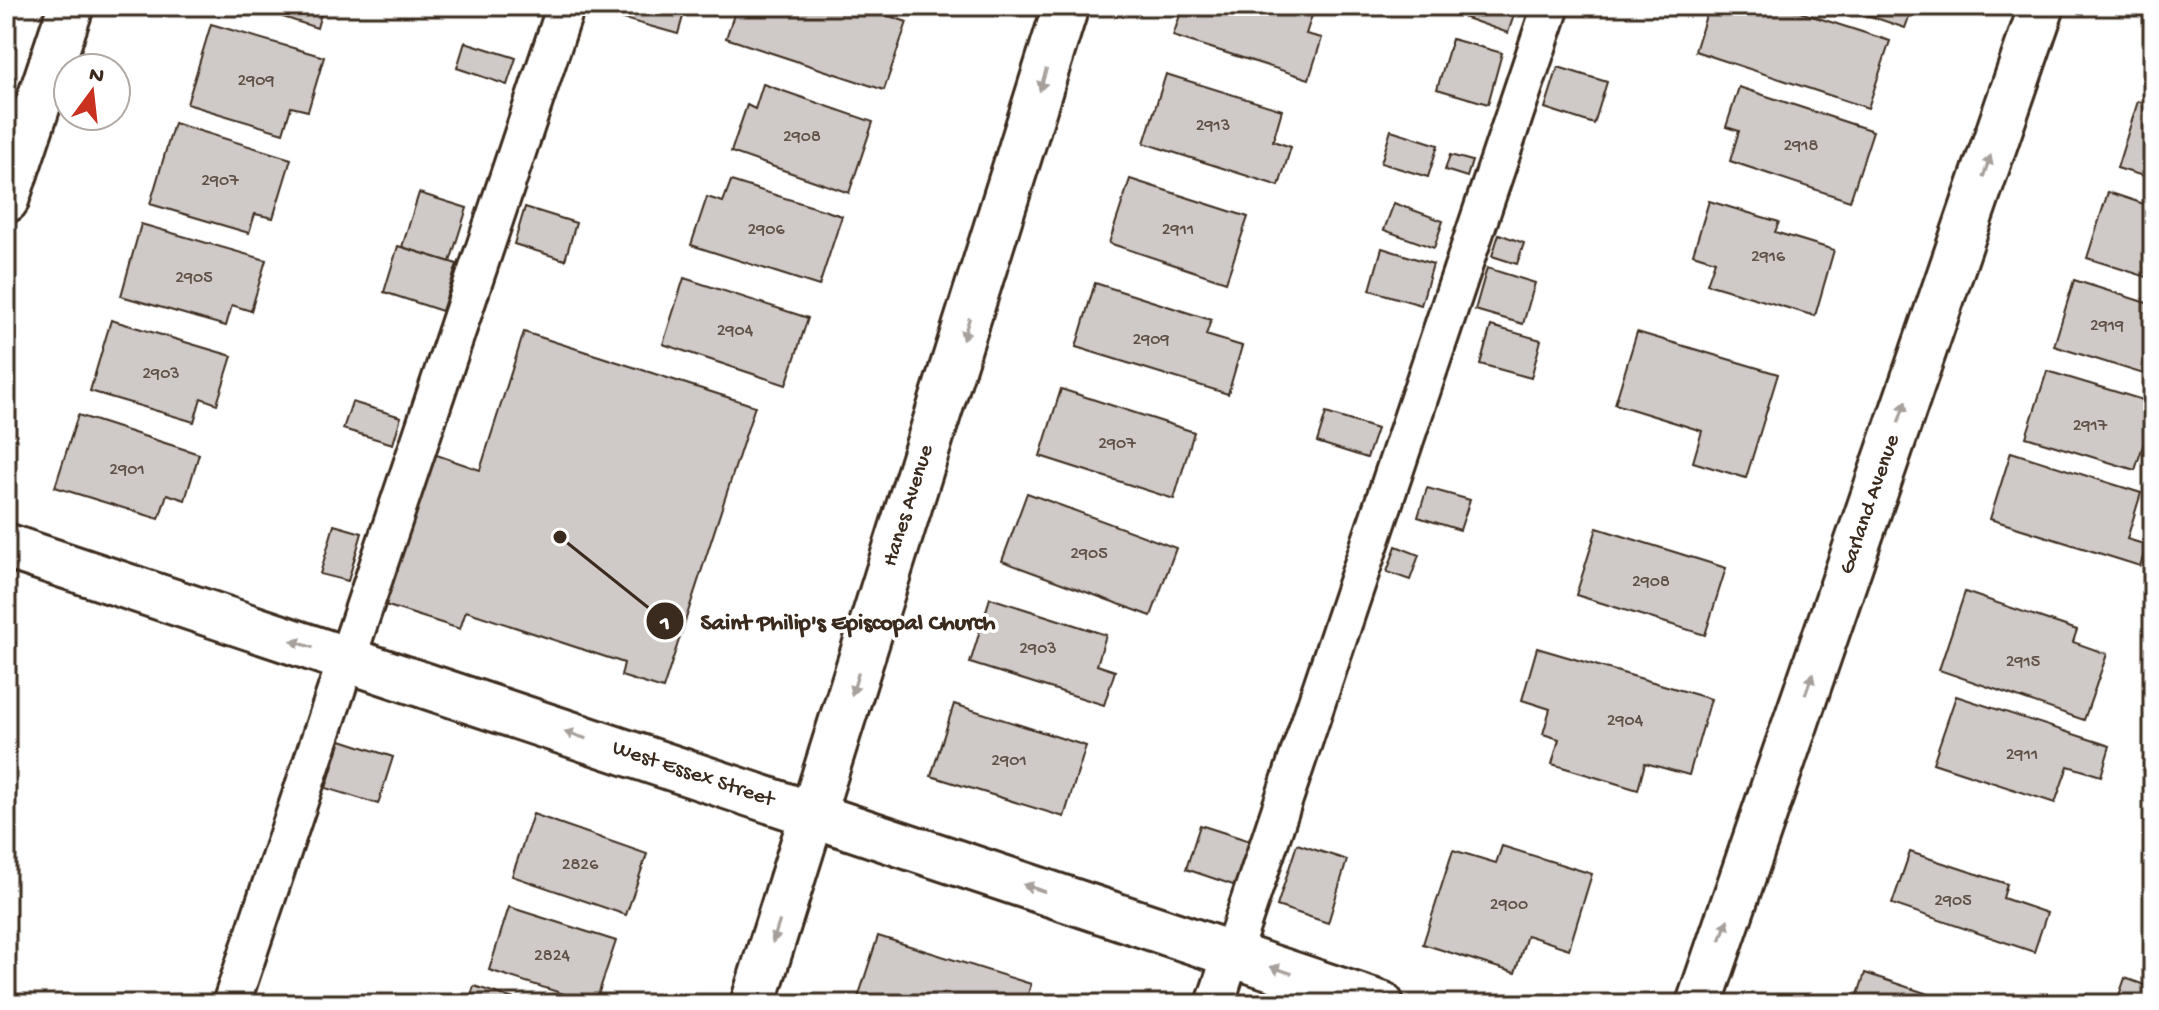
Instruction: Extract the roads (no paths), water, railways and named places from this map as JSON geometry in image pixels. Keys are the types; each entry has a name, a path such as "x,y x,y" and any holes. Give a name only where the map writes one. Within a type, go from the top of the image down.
{"street":[{"path":"6,200 71,6"},
{"name":"Hanes Avenue","path":"753,1004 1066,6"},
{"name":"Garland Avenue","path":"1699,1004 2042,6"},
{"name":"West Essex Street","path":"6,546 1381,1004"}],"lane":[{"path":"231,1004 566,6"},
{"path":"1215,1004 1551,6"}],"place":[{"name":"Saint Philip's Episcopal Church","path":"560,537"}]}
